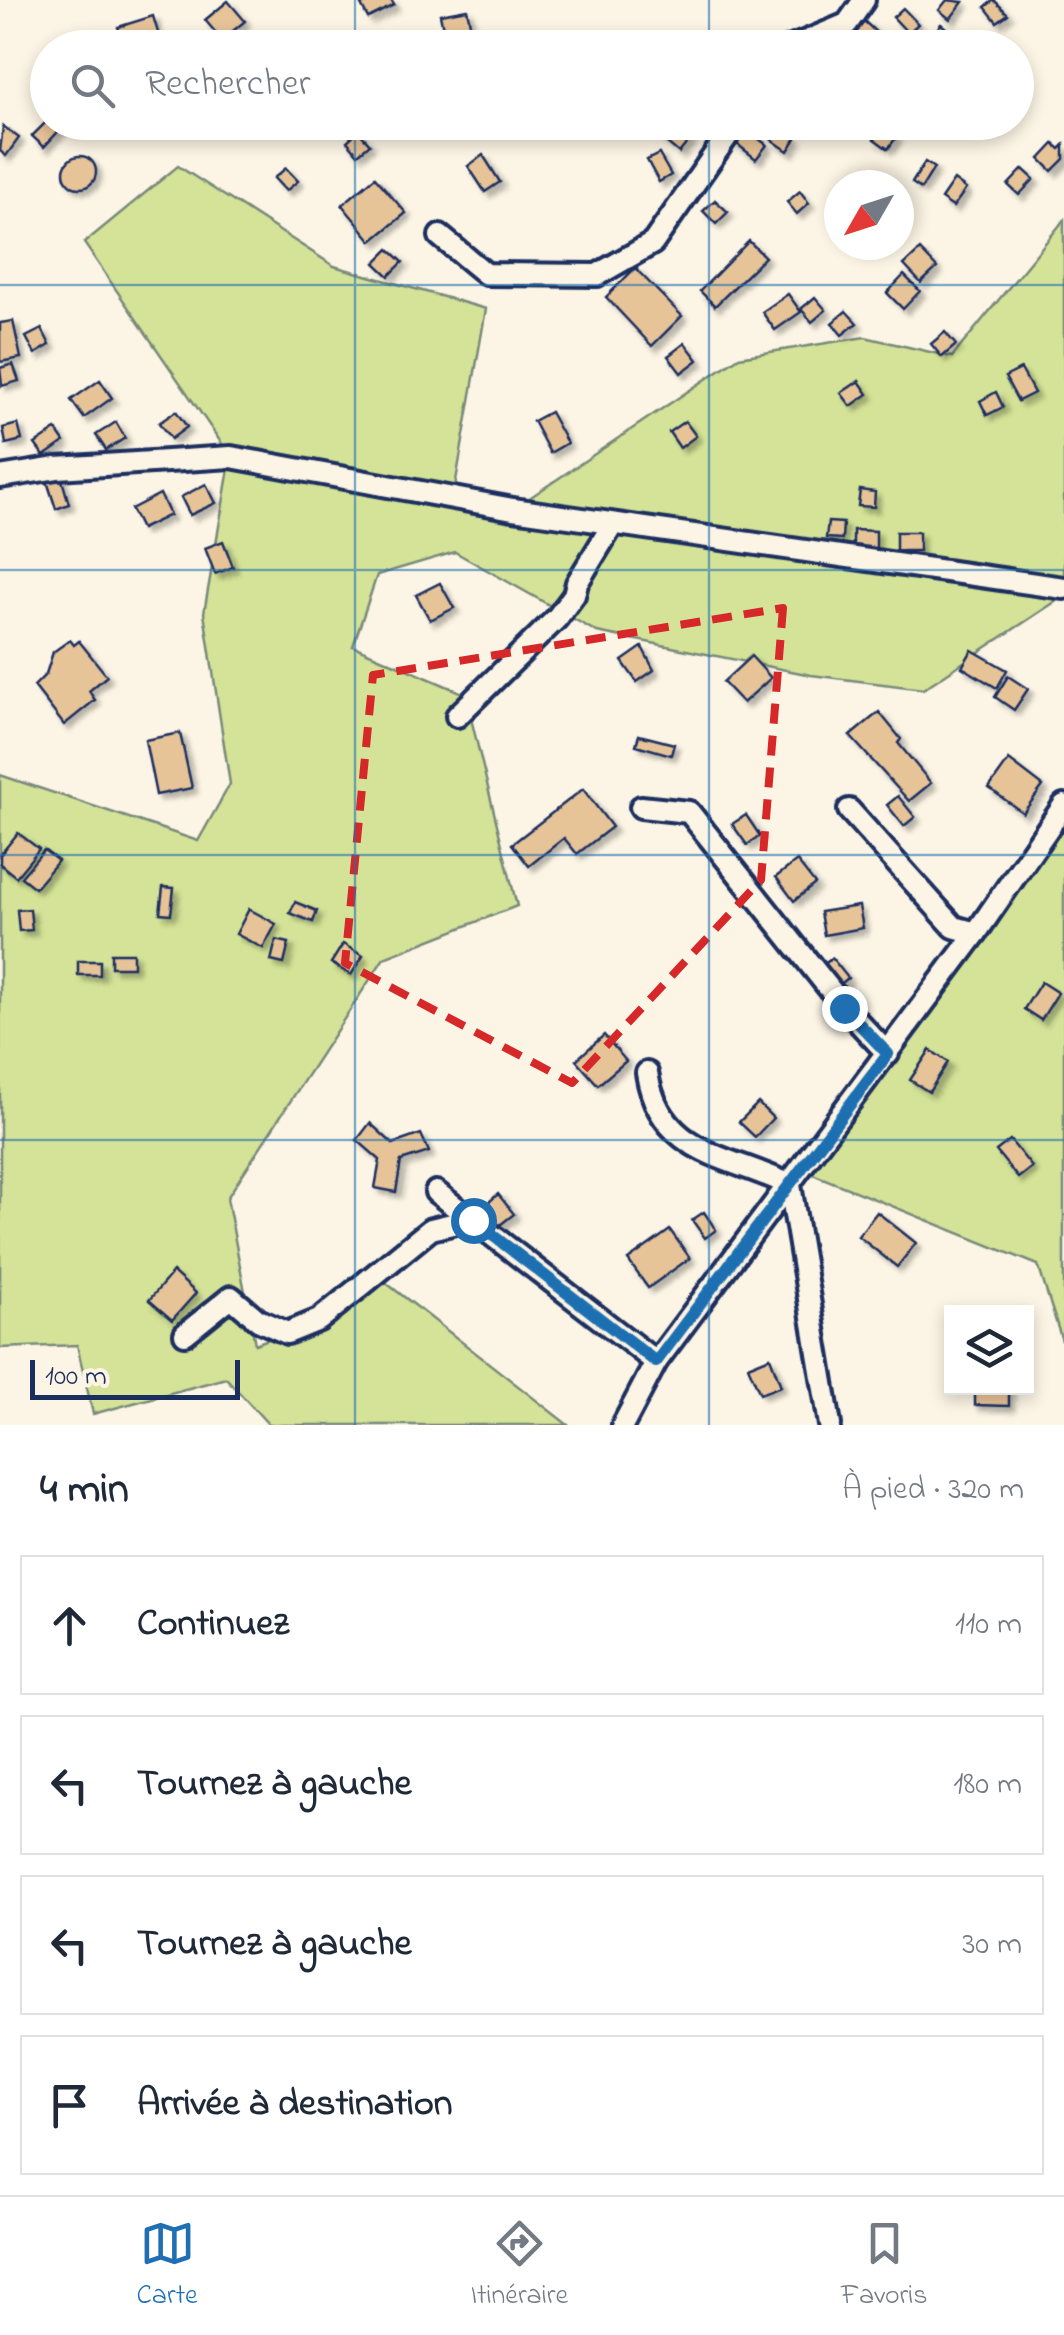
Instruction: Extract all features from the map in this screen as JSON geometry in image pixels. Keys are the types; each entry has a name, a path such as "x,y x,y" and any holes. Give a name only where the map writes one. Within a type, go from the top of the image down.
{"street":[{"path":"833,30 847,24 864,0"},
{"path":"440,236 486,274 597,275 652,243 724,140"},
{"path":"0,477 57,468 231,458 513,509 1064,588"},
{"path":"457,716 558,618 613,524"},
{"path":"623,1425 656,1362 888,1054 1064,805"},
{"path":"641,807 688,812 844,1008 888,1054"},
{"path":"849,810 954,927 976,933"},
{"path":"647,1074 651,1098 672,1131 720,1160 751,1166 790,1185"},
{"path":"790,1185 830,1425"},
{"path":"436,1192 656,1362"},
{"path":"186,1334 231,1297 258,1320 286,1333 319,1320 431,1230 473,1220"}],"highlighted area":[{"path":"783,608 761,880 572,1083 345,963 373,675"}],"green space":[{"path":"178,166 334,266 486,309 453,498 513,509 739,357 865,337 952,357 1064,220 1064,596 923,689 811,675 597,632 455,552 377,575 353,646 465,694 517,906 384,958 227,1198 255,1344 329,1317 376,1275 568,1425 269,1425 226,1378 93,1414 77,1345 0,1348 0,775 198,841 230,784 204,613 231,457 84,243"},
{"path":"1064,805 1064,1347 1038,1265 800,1169"}],"building":[{"path":"371,0 391,0 394,5 368,18 361,5"},
{"path":"947,0 963,2 950,19 939,10"},
{"path":"994,0 1008,14 997,22 985,7"},
{"path":"228,1 245,21 234,30 214,30 205,20"},
{"path":"903,8 918,24 905,30 893,17"},
{"path":"467,9 471,30 443,30 440,14"},
{"path":"153,16 157,30 119,30 118,27"},
{"path":"864,21 874,30 856,30"},
{"path":"3,126 19,138 6,156 0,151"},
{"path":"366,140 370,144 358,154 347,141"},
{"path":"664,140 690,140 679,153"},
{"path":"732,140 760,140 767,145 756,159"},
{"path":"772,140 795,140 788,151"},
{"path":"875,140 894,140 888,149"},
{"path":"1054,144 1060,149 1064,145 1064,159 1052,171 1040,159"},
{"path":"659,154 671,175 659,182 647,160"},
{"path":"483,155 500,182 485,192 468,166"},
{"path":"80,156 91,161 96,172 91,183 80,188 69,183 64,172 69,161"},
{"path":"925,162 934,168 921,189 914,180"},
{"path":"286,168 298,181 286,191 274,178"},
{"path":"1023,169 1034,179 1019,195 1008,185"},
{"path":"375,177 406,213 372,241 342,205"},
{"path":"954,180 966,189 953,207 941,199"},
{"path":"800,191 809,203 797,214 787,202"},
{"path":"715,200 728,212 716,224 703,211"},
{"path":"749,241 765,257 715,306 700,291"},
{"path":"389,249 403,262 389,276 375,263"},
{"path":"920,250 937,268 921,283 904,265 914,260"},
{"path":"635,268 682,316 652,346 606,297"},
{"path":"904,275 920,291 903,309 887,293"},
{"path":"788,294 801,312 775,330 762,312"},
{"path":"815,297 826,310 812,322 801,309"},
{"path":"846,311 857,323 842,335 832,323"},
{"path":"13,321 21,358 0,362 0,323"},
{"path":"42,329 50,345 35,354 26,337"},
{"path":"945,332 956,345 942,357 931,344"},
{"path":"685,343 698,360 681,373 668,356"},
{"path":"13,364 19,381 2,386 0,368"},
{"path":"1021,369 1034,393 1018,401 1005,377"},
{"path":"100,380 112,398 84,418 71,400"},
{"path":"859,381 868,394 851,406 841,393"},
{"path":"996,392 1003,407 987,415 980,401"},
{"path":"176,411 187,427 171,439 159,423"},
{"path":"550,412 567,443 550,453 533,421"},
{"path":"685,421 696,436 680,448 669,432"},
{"path":"116,422 125,438 106,450 96,435"},
{"path":"18,424 22,440 6,444 3,428"},
{"path":"56,430 64,442 44,456 35,444"},
{"path":"60,473 69,504 56,509 46,478"},
{"path":"206,484 216,503 190,515 181,497"},
{"path":"860,490 875,492 874,507 858,506"},
{"path":"160,494 170,515 141,529 131,509"},
{"path":"828,522 843,523 842,539 826,538"},
{"path":"853,530 876,531 876,549 853,549"},
{"path":"896,532 919,532 919,551 896,551"},
{"path":"223,541 233,567 215,574 205,548"},
{"path":"440,583 454,608 430,620 416,595"},
{"path":"70,640 74,645 79,641 107,676 89,691 95,700 64,725 34,686 46,674 53,652"},
{"path":"642,647 654,670 637,682 622,661"},
{"path":"972,650 1007,670 997,688 962,667"},
{"path":"751,656 771,678 743,703 723,682"},
{"path":"1008,676 1028,689 1014,710 995,697"},
{"path":"879,712 931,783 909,801 850,736"},
{"path":"180,733 192,788 156,795 145,740"},
{"path":"639,735 674,744 671,755 636,745"},
{"path":"1009,760 1043,786 1023,813 989,788"},
{"path":"583,789 612,827 577,854 564,838 529,866 512,844"},
{"path":"898,796 915,817 904,826 887,805"},
{"path":"746,815 760,836 747,845 732,824"},
{"path":"18,833 39,849 16,877 0,864 0,855"},
{"path":"44,850 58,861 35,888 21,877"},
{"path":"797,861 815,884 794,901 776,877"},
{"path":"163,887 174,888 171,914 160,913"},
{"path":"295,902 317,911 313,922 290,913"},
{"path":"859,906 863,928 824,935 820,912"},
{"path":"30,909 32,930 19,931 17,910"},
{"path":"249,909 276,924 263,948 236,934"},
{"path":"276,940 289,943 284,964 271,961"},
{"path":"343,944 363,956 351,975 331,963"},
{"path":"111,953 133,953 133,967 111,967"},
{"path":"832,958 848,978 837,987 821,967"},
{"path":"78,961 100,961 100,975 78,975"},
{"path":"1041,982 1058,993 1041,1020 1024,1009"},
{"path":"604,1035 626,1061 598,1085 576,1060"},
{"path":"930,1050 948,1062 929,1092 910,1080"},
{"path":"758,1103 773,1118 755,1137 739,1122"},
{"path":"370,1123 393,1144 421,1134 429,1152 401,1161 396,1192 375,1188 380,1160 357,1140"},
{"path":"1010,1140 1032,1167 1018,1178 996,1151"},
{"path":"498,1194 514,1214 496,1228 481,1209"},
{"path":"704,1212 716,1230 705,1238 692,1220"},
{"path":"877,1212 916,1243 897,1267 858,1236"},
{"path":"670,1230 690,1258 648,1288 628,1260"},
{"path":"173,1272 196,1293 172,1320 149,1300"},
{"path":"770,1357 781,1386 760,1394 748,1366"},
{"path":"975,1395 1009,1395 1009,1406 975,1405"}],"route":[{"path":"473,1220 656,1362 888,1054 844,1008"}]}
